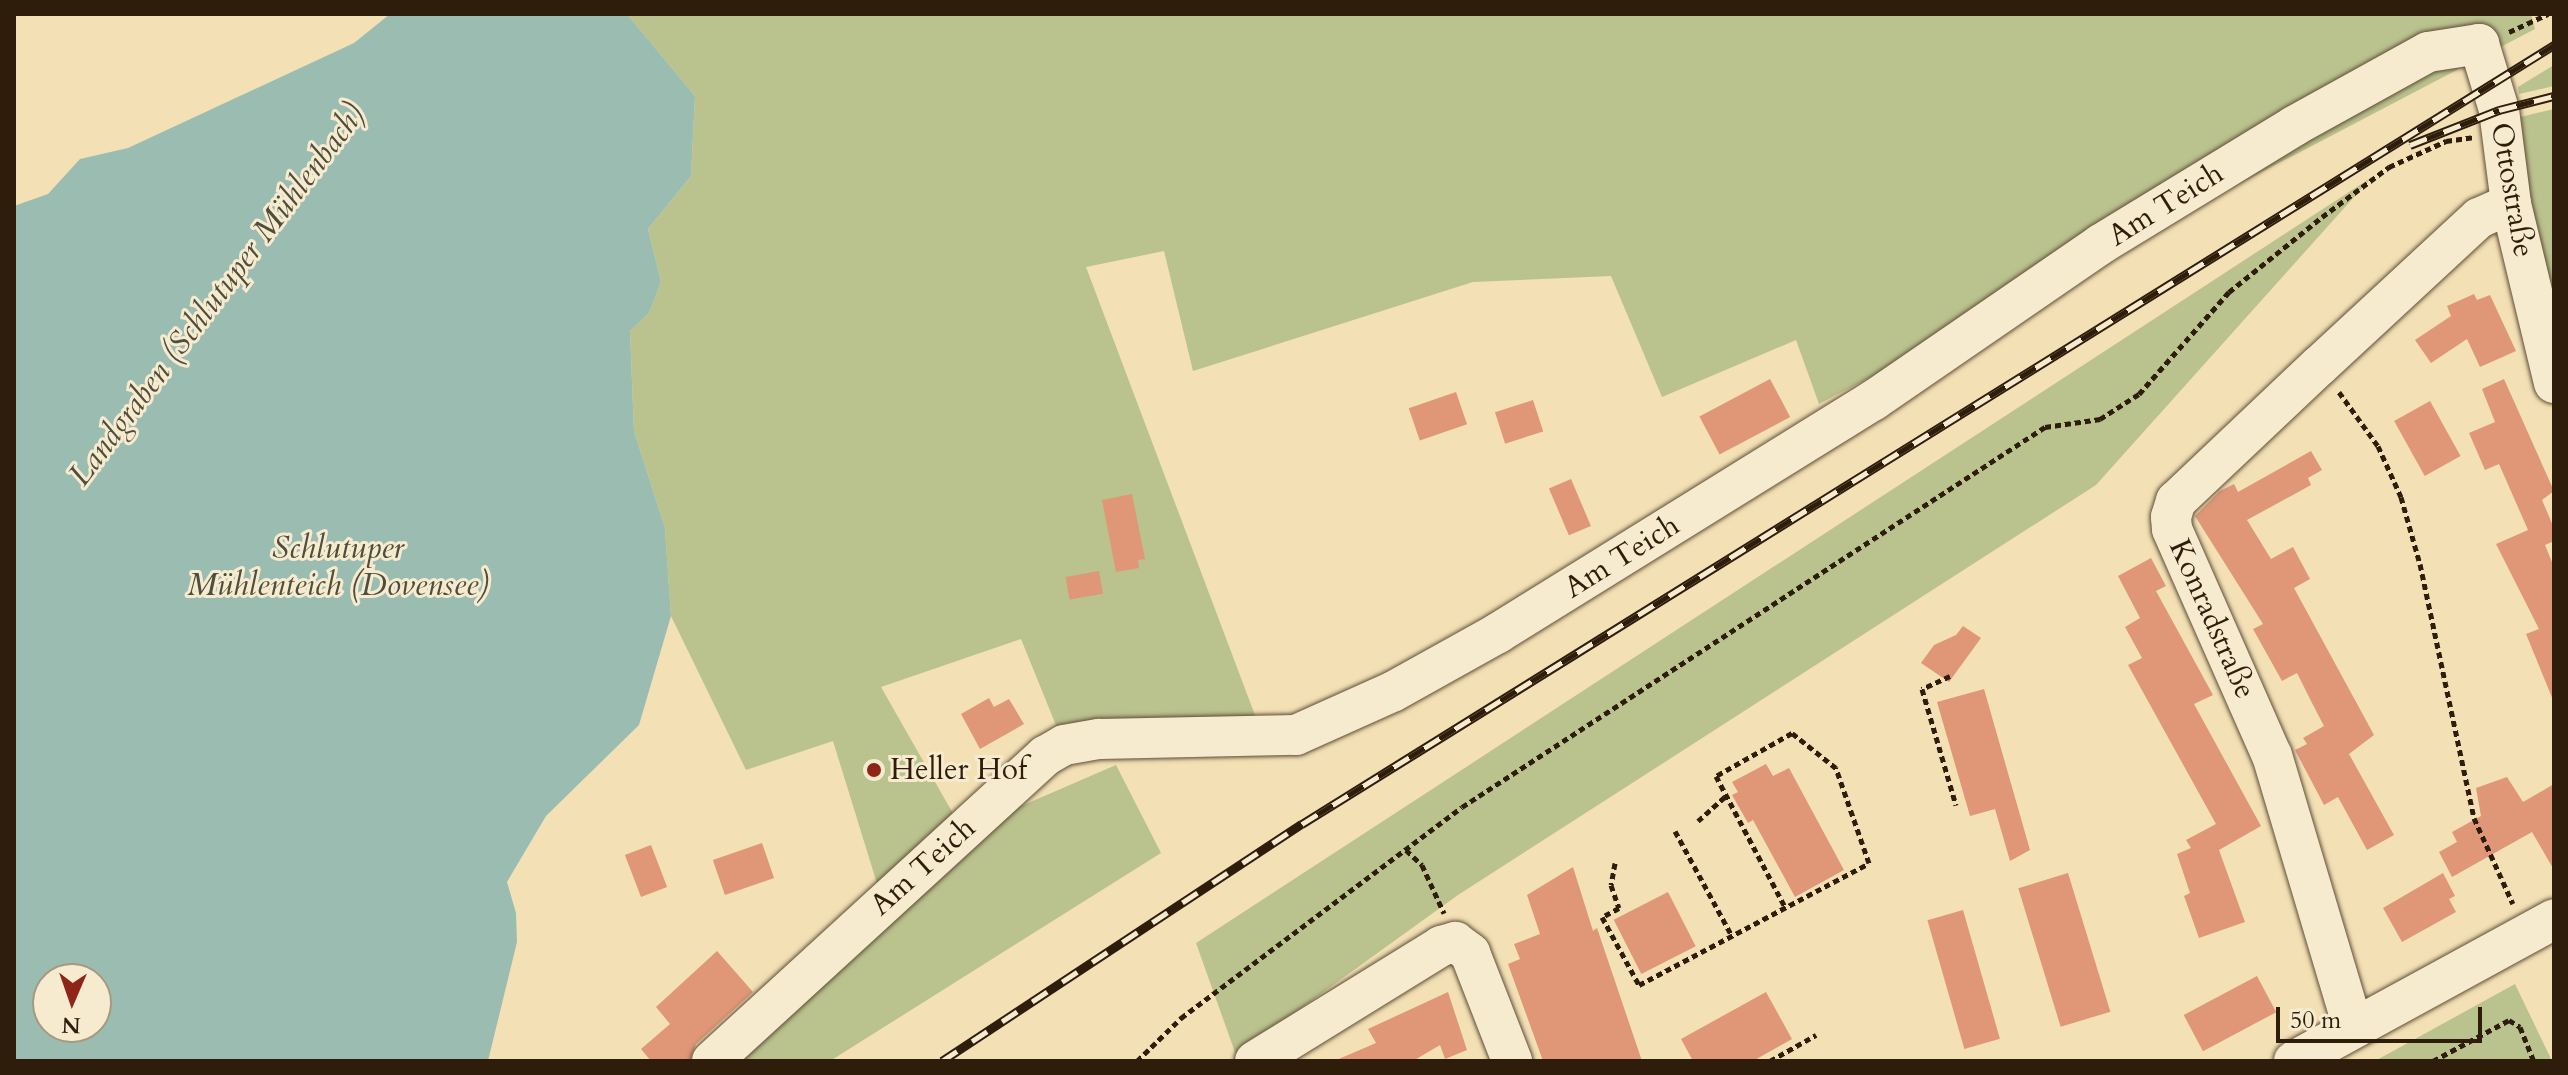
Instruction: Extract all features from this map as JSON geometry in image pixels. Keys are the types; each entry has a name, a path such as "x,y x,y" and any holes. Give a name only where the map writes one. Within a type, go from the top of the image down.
{"street":[{"name":"Ottostraße","path":"2479,44 2505,141 2511,204 2554,383"},
{"name":"Am Teich","path":"712,1061 1045,756 1064,745 1099,739 1264,739 1324,726 1512,625 1874,400 2101,244 2294,126 2428,52 2479,44"},
{"name":"Konradstraße","path":"2353,1027 2272,756 2172,529 2176,501 2479,218 2511,204"},
{"path":"2294,1061 2542,926"},
{"path":"1255,1061 1441,946 1455,942 1470,953 1512,1061"}],"path":[{"path":"2479,44 2548,14"},
{"path":"1137,1061 1181,1018 1406,850 1612,706 2045,427 2100,419 2139,394 2229,292 2389,167 2446,141 2480,136 2505,141"},
{"path":"2319,366 2378,446 2401,497 2420,564 2474,818 2505,891 2542,926"},
{"path":"1950,676 1922,689 1956,805"},
{"path":"1615,863 1611,885 1619,908 1602,917 1639,985 1869,863 1836,768 1792,733 1716,776 1785,907"},
{"path":"1698,821 1706,808 1725,797"},
{"path":"1675,831 1732,936"},
{"path":"1406,850 1422,865 1455,942"},
{"path":"2436,1060 2509,1020 2520,1027 2534,1061"},
{"path":"1770,1061 1816,1035"}],"green space":[{"path":"627,14 2531,14 2535,29 1819,404 1796,340 1662,397 1611,276 1473,282 1193,371 1164,251 1086,267 1264,739 1064,745 1021,639 881,687 963,831 1116,765 1161,853 830,1061 712,1061 883,903 833,741 746,770 671,616 665,528 634,431 630,331 649,313 661,282 648,229 691,176 695,96"},
{"path":"2554,65 2554,86 2519,94 2518,87"},
{"path":"2554,109 2554,311 2527,200 2516,118"},
{"path":"2372,177 2096,485 1458,895 1236,1055 1196,943"},
{"path":"2515,984 2552,1061 2375,1061"}],"water":[{"name":"Schlutuper Mühlenteich (Dovensee)","path":"390,14 627,14 695,96 691,176 648,229 661,282 649,313 630,331 634,431 665,528 671,616 639,725 546,816 507,882 516,913 517,942 488,1061 14,1061 14,206 48,194 80,159 128,148 354,43"}],"building":[{"path":"2474,294 2477,300 2490,295 2516,351 2480,367 2467,339 2431,363 2415,340 2451,316 2447,306"},
{"path":"1770,379 1790,417 1720,455 1699,417"},
{"path":"2504,379 2554,491 2542,500 2554,528 2554,541 2545,545 2554,567 2553,700 2526,634 2539,629 2496,544 2528,530 2499,464 2485,470 2469,433 2495,422 2482,389"},
{"path":"1456,392 1467,424 1420,440 1409,408"},
{"path":"1533,400 1543,431 1505,444 1495,412"},
{"path":"2430,401 2461,456 2425,476 2394,421"},
{"path":"2311,451 2322,470 2308,478 2311,485 2247,520 2271,559 2293,547 2310,579 2294,588 2374,735 2349,754 2394,835 2367,850 2338,797 2324,805 2295,750 2307,744 2303,738 2324,726 2297,673 2282,681 2253,629 2263,624 2195,516 2220,491 2234,484 2238,492"},
{"path":"1571,479 1591,526 1569,535 1549,488"},
{"path":"1132,494 1145,559 1138,560 1139,568 1116,572 1102,500"},
{"path":"2151,558 2166,586 2156,591 2213,695 2194,704 2261,826 2219,850 2245,922 2199,938 2184,896 2190,893 2177,854 2191,848 2186,840 2216,824 2128,665 2142,658 2125,627 2140,618 2118,576"},
{"path":"1099,571 1103,594 1070,600 1066,577"},
{"path":"1963,626 1981,638 1949,682 1921,663 1934,645 1956,635"},
{"path":"1984,689 2030,850 2010,861 1995,809 1970,816 1937,702"},
{"path":"989,698 994,707 1009,699 1024,724 980,749 961,714"},
{"path":"1766,764 1773,776 1789,768 1844,870 1795,897 1753,820 1748,823 1732,795 1738,792 1732,782"},
{"path":"2507,777 2523,802 2554,784 2554,870 2532,832 2452,877 2439,852 2457,842 2452,832 2481,816 2476,788"},
{"path":"762,843 774,878 725,895 713,860"},
{"path":"651,845 667,887 641,897 625,855"},
{"path":"1573,867 1593,931 1597,928 1642,1061 1543,1061 1508,964 1520,959 1514,944 1540,934 1527,895"},
{"path":"2068,873 2110,1012 2061,1027 2018,888"},
{"path":"2443,873 2455,896 2449,899 2456,912 2402,942 2383,908"},
{"path":"1668,892 1696,946 1641,974 1614,920"},
{"path":"1963,910 2000,1039 1964,1049 1927,920"},
{"path":"717,951 753,992 696,1044 690,1061 651,1061 641,1049 670,1024 656,1007"},
{"path":"2257,976 2276,1012 2203,1051 2184,1015"},
{"path":"1448,992 1467,1050 1445,1059 1440,1045 1413,1061 1334,1061 1376,1043 1368,1029"},
{"path":"1766,992 1792,1039 1753,1061 1693,1061 1681,1039"}],"railway":[{"path":"942,1061 1302,824 2554,45"},
{"path":"2410,145 2499,110 2554,96"}],"place":[{"name":"Heller Hof","path":"874,770"}],"water label":[{"name":"Landgraben (Schlutuper Mühlenbach)","path":"217,295"}]}
